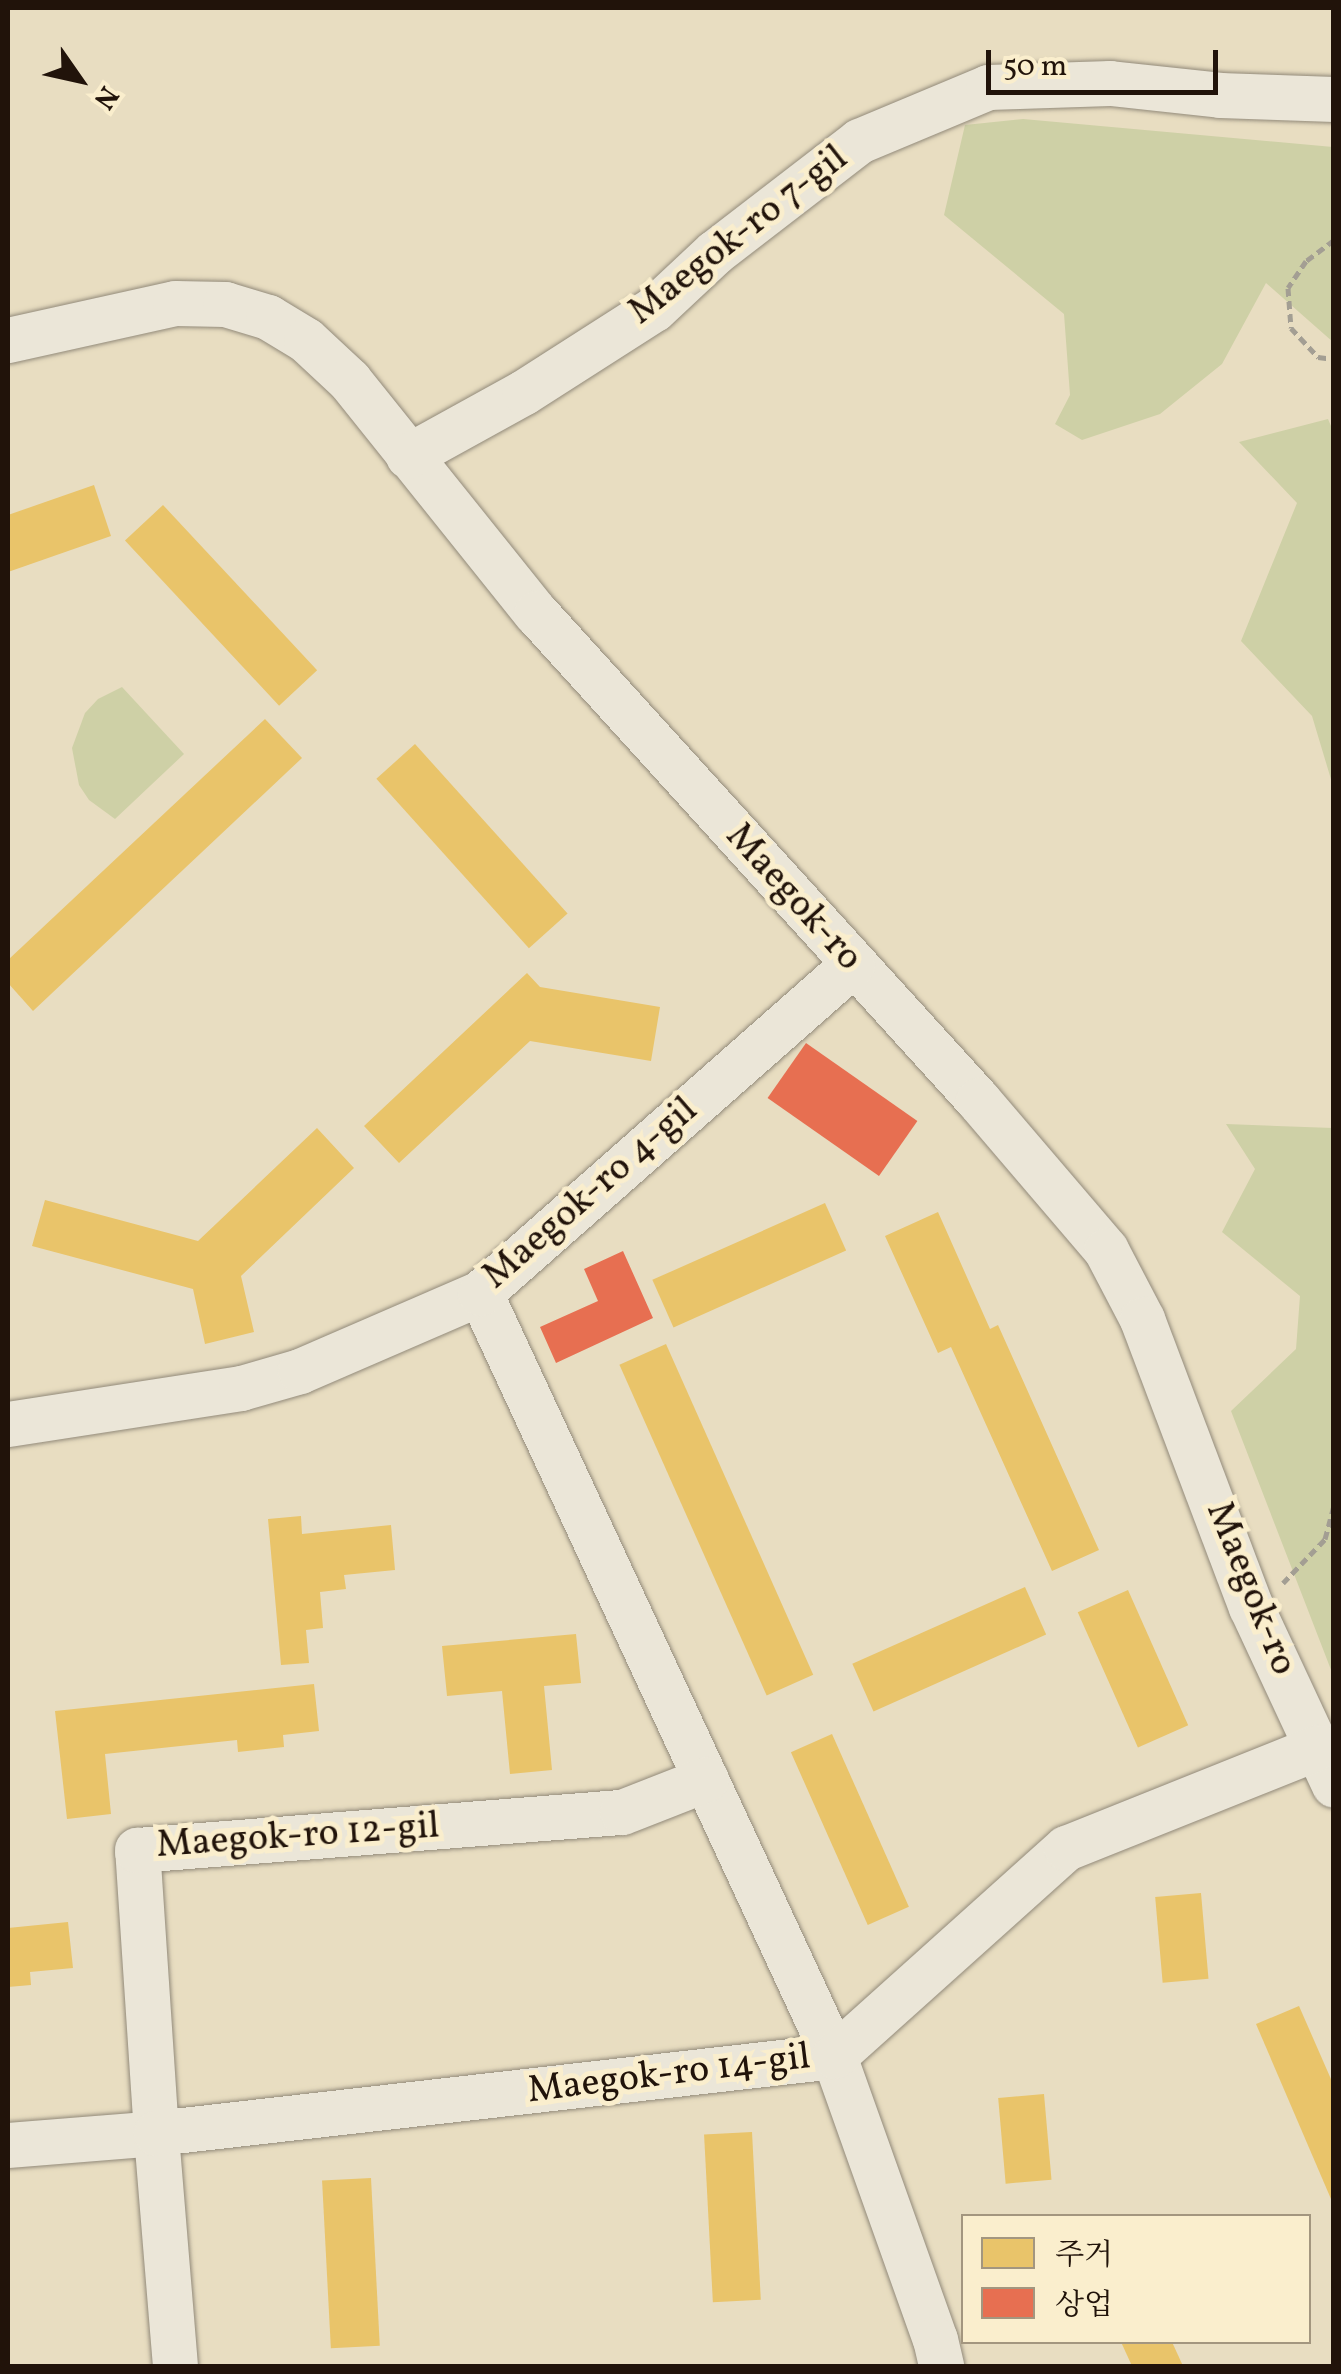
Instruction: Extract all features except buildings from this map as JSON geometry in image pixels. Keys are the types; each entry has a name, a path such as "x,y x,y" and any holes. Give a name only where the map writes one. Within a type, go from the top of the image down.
{"street":[{"name":"Maegok-ro 7-gil","path":"408,456 524,392 654,309 730,240 860,141 988,87 1110,83 1220,95 1334,98"},
{"name":"Maegok-ro","path":"8,340 175,303 225,304 268,316 306,340 349,380 536,613 978,1100 1106,1250 1142,1319 1251,1607 1326,1766"},
{"name":"Maegok-ro 4-gil","path":"8,1422 241,1388 300,1371 480,1293 852,965"},
{"path":"480,1293 834,2056 941,2366"},
{"name":"Maegok-ro 14-gil","path":"156,2133 834,2056 1066,1848 1326,1766"},
{"name":"Maegok-ro 12-gil","path":"156,2133 137,1850 622,1812 706,1779"},
{"path":"8,2145 156,2133 175,2366"}],"path":[{"path":"1334,240 1306,261 1288,288 1291,328 1318,357 1334,358"},
{"path":"1251,1607 1298,1571 1325,1539 1334,1504"}],"green space":[{"path":"1023,119 1333,147 1333,342 1266,283 1222,364 1160,414 1082,440 1055,424 1070,395 1064,314 944,215 965,125"},
{"path":"1328,419 1334,433 1333,786 1312,716 1241,641 1297,503 1239,442"},
{"path":"122,687 184,754 115,819 89,800 79,785 72,748 85,713 98,699"},
{"path":"1226,1124 1333,1128 1333,1675 1231,1411 1296,1349 1300,1296 1222,1232 1255,1169"}]}
